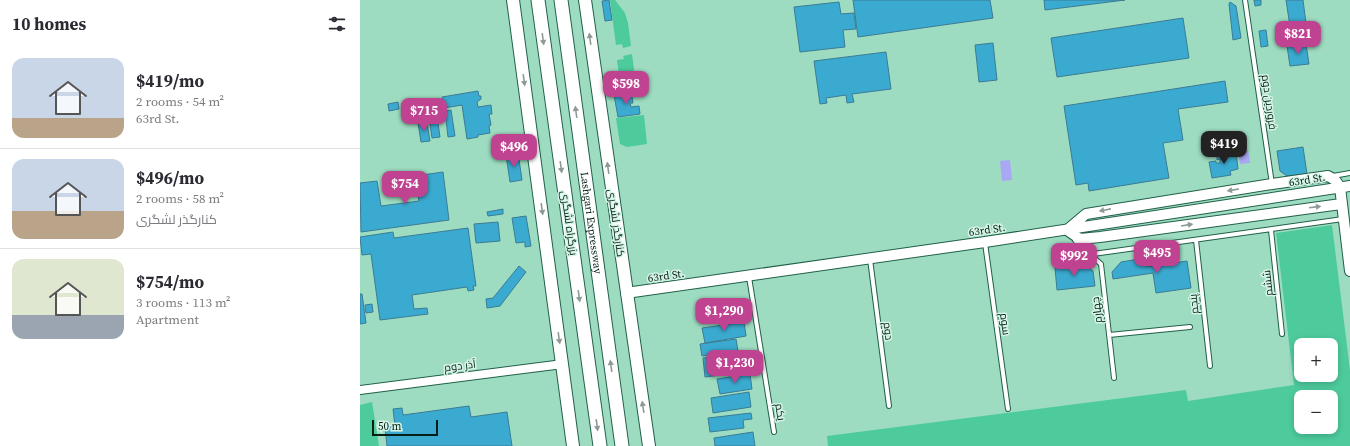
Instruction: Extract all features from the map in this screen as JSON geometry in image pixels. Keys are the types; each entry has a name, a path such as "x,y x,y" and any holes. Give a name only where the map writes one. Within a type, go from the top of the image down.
{"highway":[{"name":"بزرگراه لشگری","path":"538,0 600,446"},
{"name":"Lashgari Expressway","path":"561,0 622,446"}],"main road":[{"path":"512,0 563,364 573,446"},
{"name":"کنارگذر لشگری","path":"585,0 649,446"}],"street":[{"path":"1341,204 1080,239 1067,230 1086,214 1328,176 1345,187 1341,204 1350,271"},
{"name":"63rd St.","path":"626,293 749,277 1345,187"},
{"name":"آذر دوم","path":"360,390 563,364"}],"lane":[{"name":"فروردین دوم","path":"1245,0 1272,184"},
{"path":"1328,176 1350,173"},
{"path":"1086,255 1343,219"},
{"name":"چهارم","path":"1067,230 1086,255 1095,259 1101,264 1114,378"},
{"name":"ششم","path":"1271,230 1282,334"},
{"name":"پنجم","path":"1196,240 1210,366"},
{"name":"سوم","path":"985,242 1008,409"},
{"name":"دوم","path":"870,259 888,406"},
{"name":"یکم","path":"749,277 774,432"},
{"path":"1109,335 1190,327"}],"green space":[{"path":"610,0 615,0 625,13 631,46 623,48 622,44 616,45"},
{"path":"632,54 635,77 628,77 627,74 619,75 617,60 624,59 623,56"},
{"path":"644,115 647,144 627,147 620,144 616,118"},
{"path":"1332,225 1350,370 1350,446 828,446 827,436 1186,390 1188,401 1294,385 1276,233"},
{"path":"372,402 379,446 360,446 360,405"}],"shaded area":[{"path":"1248,150 1250,163 1240,164 1238,151"},
{"path":"1010,160 1012,180 1002,181 1000,161"}],"building":[{"path":"609,0 612,20 605,21 602,1"},
{"path":"853,0 990,0 993,18 858,37"},
{"path":"1044,0 1125,0 1045,10"},
{"path":"1254,0 1261,0 1261,5 1255,6"},
{"path":"1286,0 1303,0 1307,31 1291,33"},
{"path":"839,2 841,14 854,13 856,29 843,30 845,47 800,52 794,7"},
{"path":"1230,2 1236,6 1241,38 1233,40 1229,4"},
{"path":"1183,18 1189,58 1057,77 1051,38"},
{"path":"1266,30 1268,46 1261,47 1259,31"},
{"path":"993,43 997,80 979,82 975,45"},
{"path":"1306,44 1309,64 1290,66 1287,46"},
{"path":"886,52 891,89 852,94 854,102 847,103 846,95 826,98 827,103 820,104 814,61"},
{"path":"1225,81 1228,102 1178,109 1183,140 1163,143 1169,178 1089,191 1088,183 1076,185 1064,106"},
{"path":"631,90 633,103 630,103 631,107 639,106 640,114 618,117 614,95"},
{"path":"478,91 481,99 477,102 478,107 491,105 492,114 489,114 491,125 489,126 490,133 467,139 462,105 444,108 442,97"},
{"path":"398,102 399,109 389,111 388,104"},
{"path":"435,103 440,137 432,138 427,104"},
{"path":"451,110 455,136 448,137 445,111"},
{"path":"427,122 430,141 421,142 418,123"},
{"path":"1303,147 1307,174 1287,176 1280,171 1277,151"},
{"path":"1236,152 1238,169 1230,171 1231,175 1212,178 1209,162 1216,161 1216,163 1220,163 1220,159 1217,160 1217,155"},
{"path":"518,153 522,180 510,182 506,155"},
{"path":"443,172 449,220 361,232 360,183 377,181 381,206 419,201 415,176"},
{"path":"503,209 503,214 488,216 487,212"},
{"path":"526,216 531,246 525,247 525,242 516,243 512,218"},
{"path":"498,222 500,241 476,243 474,224"},
{"path":"468,228 476,286 473,286 474,290 468,291 467,287 412,295 414,309 427,308 428,314 380,320 371,254 362,255 360,237 393,232 394,238"},
{"path":"1145,258 1147,267 1187,261 1191,288 1156,293 1153,273 1113,279 1112,272 1121,262"},
{"path":"1084,264 1093,271 1095,286 1057,290 1055,268"},
{"path":"519,266 526,272 500,306 487,308 486,299 493,298"},
{"path":"360,294 362,294 366,323 360,324"},
{"path":"372,304 373,312 366,313 365,305"},
{"path":"744,322 746,336 705,343 702,328"},
{"path":"736,339 738,351 702,356 700,344"},
{"path":"742,353 743,358 740,359 742,372 705,377 703,358"},
{"path":"750,374 752,389 720,394 717,379"},
{"path":"749,392 751,407 713,413 711,398"},
{"path":"469,406 471,417 507,412 512,446 387,446 385,427 395,426 393,409 402,408 403,415"},
{"path":"751,413 752,419 743,420 744,428 710,432 708,418"},
{"path":"753,432 755,446 715,446 714,438"}]}
